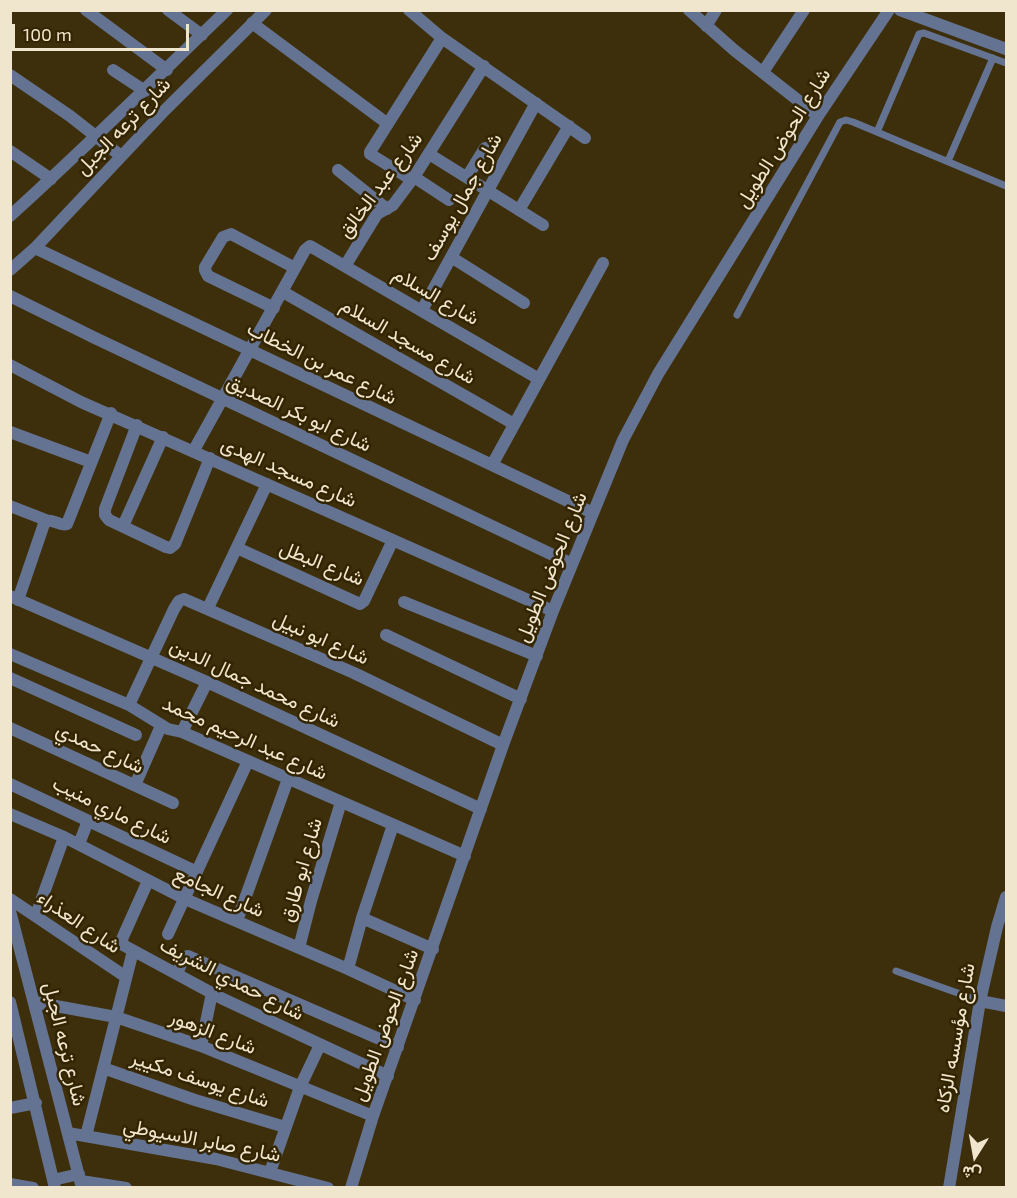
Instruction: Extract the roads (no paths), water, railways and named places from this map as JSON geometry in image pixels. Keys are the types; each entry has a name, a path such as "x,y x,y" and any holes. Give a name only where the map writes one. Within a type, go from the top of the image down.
{"street":[{"path":"86,10 167,70"},
{"path":"168,10 202,35"},
{"name":"شارع ترعه الجبل","path":"12,212 51,179 145,91 227,10"},
{"name":"شارع ترعه الجبل","path":"10,270 266,10"},
{"path":"409,10 442,38 585,138"},
{"path":"689,10 818,116"},
{"path":"706,26 716,10"},
{"path":"763,72 804,10"},
{"name":"شارع الحوض الطويل","path":"351,1188 373,1116 503,745 553,611 623,440 646,396 818,116 889,10"},
{"path":"900,10 1006,49"},
{"path":"252,23 388,124"},
{"path":"442,38 370,153 449,200"},
{"name":"شارع عبد الخالق","path":"345,266 377,214 393,205 413,179 484,66"},
{"path":"113,70 145,91"},
{"path":"10,75 96,135 121,156"},
{"name":"شارع جمال يوسف","path":"422,310 536,103"},
{"path":"519,210 569,126"},
{"path":"467,177 485,148"},
{"path":"10,151 51,179"},
{"path":"429,154 543,225"},
{"path":"338,170 387,209"},
{"path":"194,450 222,398 274,308 283,292 295,268 231,234 223,237 205,267 208,276 274,308"},
{"name":"شارع السلام","path":"295,268 305,250 313,247 539,380"},
{"name":"شارع عمر بن الخطاب","path":"34,248 592,513"},
{"path":"451,256 524,303"},
{"path":"492,465 603,263"},
{"name":"شارع مسجد السلام","path":"283,292 514,424"},
{"name":"شارع ابو بكر الصديق","path":"10,296 572,564"},
{"name":"شارع مسجد الهدى","path":"10,365 52,388 553,611"},
{"path":"10,506 46,520 63,525 68,524 111,413"},
{"path":"137,425 105,512 107,518 166,547 172,547 176,540 210,458"},
{"path":"10,432 91,462"},
{"path":"123,526 163,437"},
{"path":"208,609 267,484"},
{"path":"14,598 46,520"},
{"name":"شارع البطل","path":"237,548 360,604 364,601 393,540"},
{"name":"شارع محمد جمال الدين","path":"14,598 207,682 481,809"},
{"name":"شارع ابو نبيل","path":"152,658 179,600 190,600 354,673 503,745"},
{"path":"404,602 537,656"},
{"path":"386,635 521,699"},
{"name":"شارع عبد الرحيم محمد","path":"10,654 129,705 161,726 182,732 465,856"},
{"path":"129,705 152,658"},
{"path":"10,678 136,735"},
{"path":"182,732 207,682"},
{"path":"135,786 161,726"},
{"name":"شارع حمدي","path":"10,728 173,803"},
{"path":"168,934 248,762"},
{"path":"237,921 288,779"},
{"name":"شارع ماري منيب","path":"10,784 197,872"},
{"name":"شارع ابو طارق","path":"299,948 342,802"},
{"name":"شارع الجامع","path":"10,814 79,844 185,899 415,1000"},
{"path":"79,844 88,821"},
{"path":"348,969 362,918 393,825"},
{"path":"36,915 64,837"},
{"name":"شارع حمدي الشريف","path":"148,881 122,941 123,945 212,993 388,1076"},
{"name":"شارع مؤسسه الزكاه","path":"949,1188 980,1001 1006,897"},
{"name":"شارع العذراء","path":"10,899 126,977"},
{"name":"شارع ترعه الجبل","path":"10,911 79,1179"},
{"path":"362,918 433,949"},
{"path":"86,1136 133,951"},
{"path":"177,974 184,957 188,956 398,1047"},
{"path":"201,1046 212,993"},
{"path":"980,1001 1002,1005"},
{"path":"10,1002 15,1036 36,1103 56,1182 79,1179 126,1188"},
{"name":"شارع الزهور","path":"34,1002 116,1017 201,1046 373,1116"},
{"path":"270,1172 300,1087 320,1044"},
{"name":"شارع يوسف مكيير","path":"103,1068 195,1100 285,1127"},
{"path":"10,1108 36,1103"},
{"name":"شارع صابر الاسيوطي","path":"68,1133 216,1159 328,1188"},
{"path":"10,1184 33,1188"}],"lane":[{"path":"877,132 919,34 924,33 1006,63"},
{"path":"948,161 993,58"},
{"path":"737,315 840,122 846,120 1006,186"},
{"path":"896,971 980,1001"}]}
